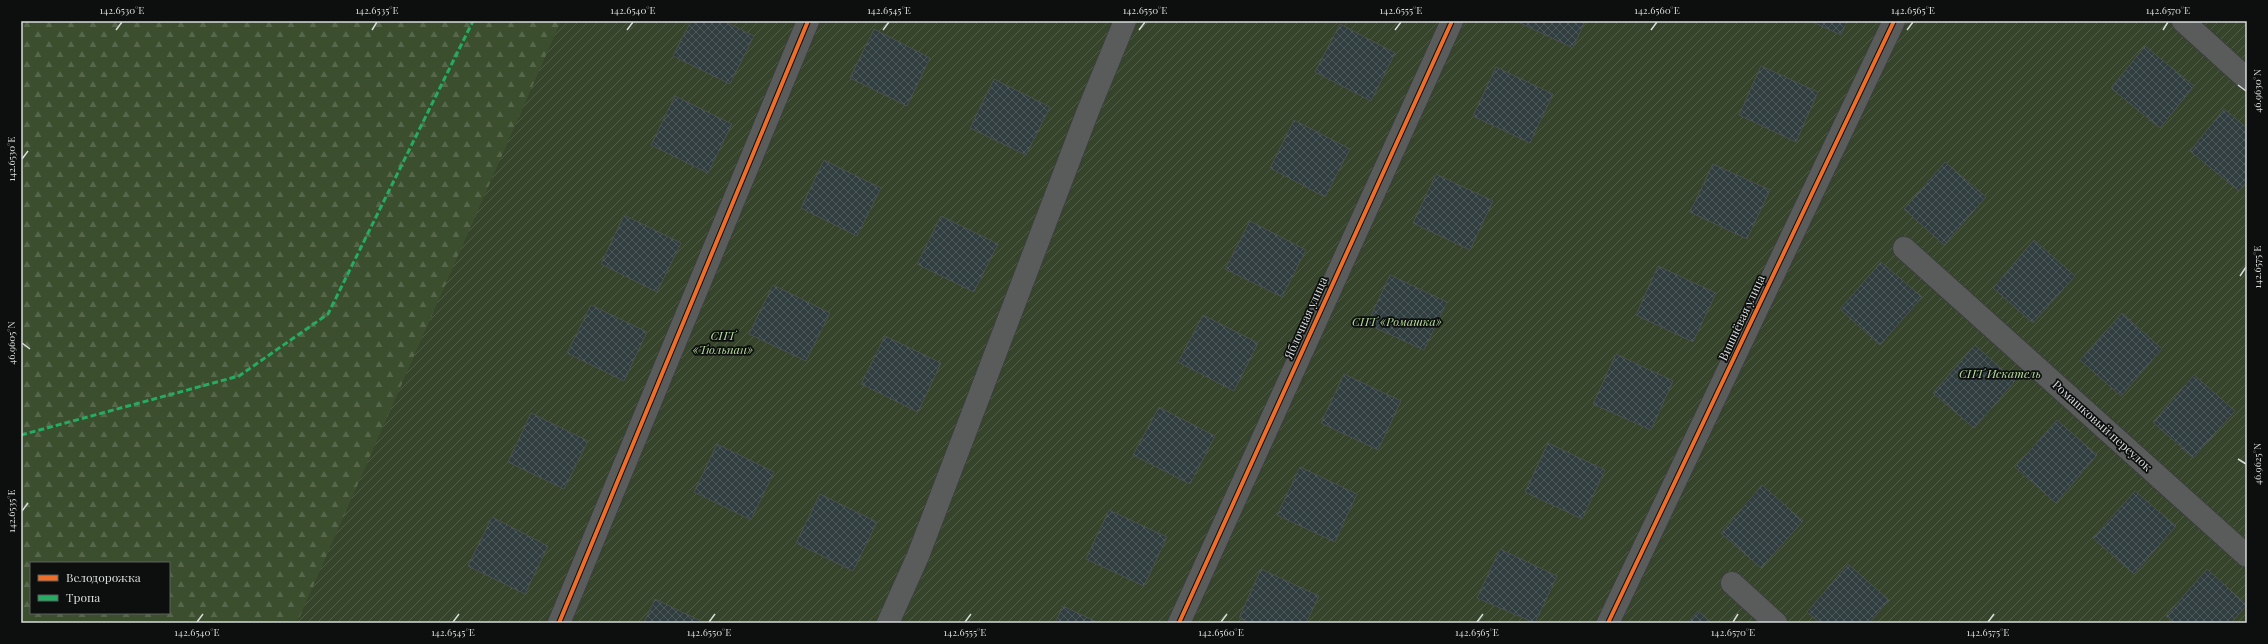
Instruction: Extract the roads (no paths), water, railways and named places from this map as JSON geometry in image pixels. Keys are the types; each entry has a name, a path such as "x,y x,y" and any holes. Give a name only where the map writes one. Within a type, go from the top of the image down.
{"street":[{"path":"559,623 808,21"},
{"path":"888,623 918,556 1088,111 1125,21"},
{"name":"Яблочная улица","path":"1179,623 1452,21"},
{"name":"Вишнёвая улица","path":"1608,623 1894,21"},
{"path":"2183,21 2247,79"},
{"name":"Ромашковый переулок","path":"1904,248 2247,556"},
{"path":"1732,583 1776,623"}],"park label":[{"name":"СНТ «Ромашка»","path":"1397,322"},
{"name":"СНТ «Тюльпан»","path":"723,343"},
{"name":"СНТ Искатель","path":"2000,374"}]}
